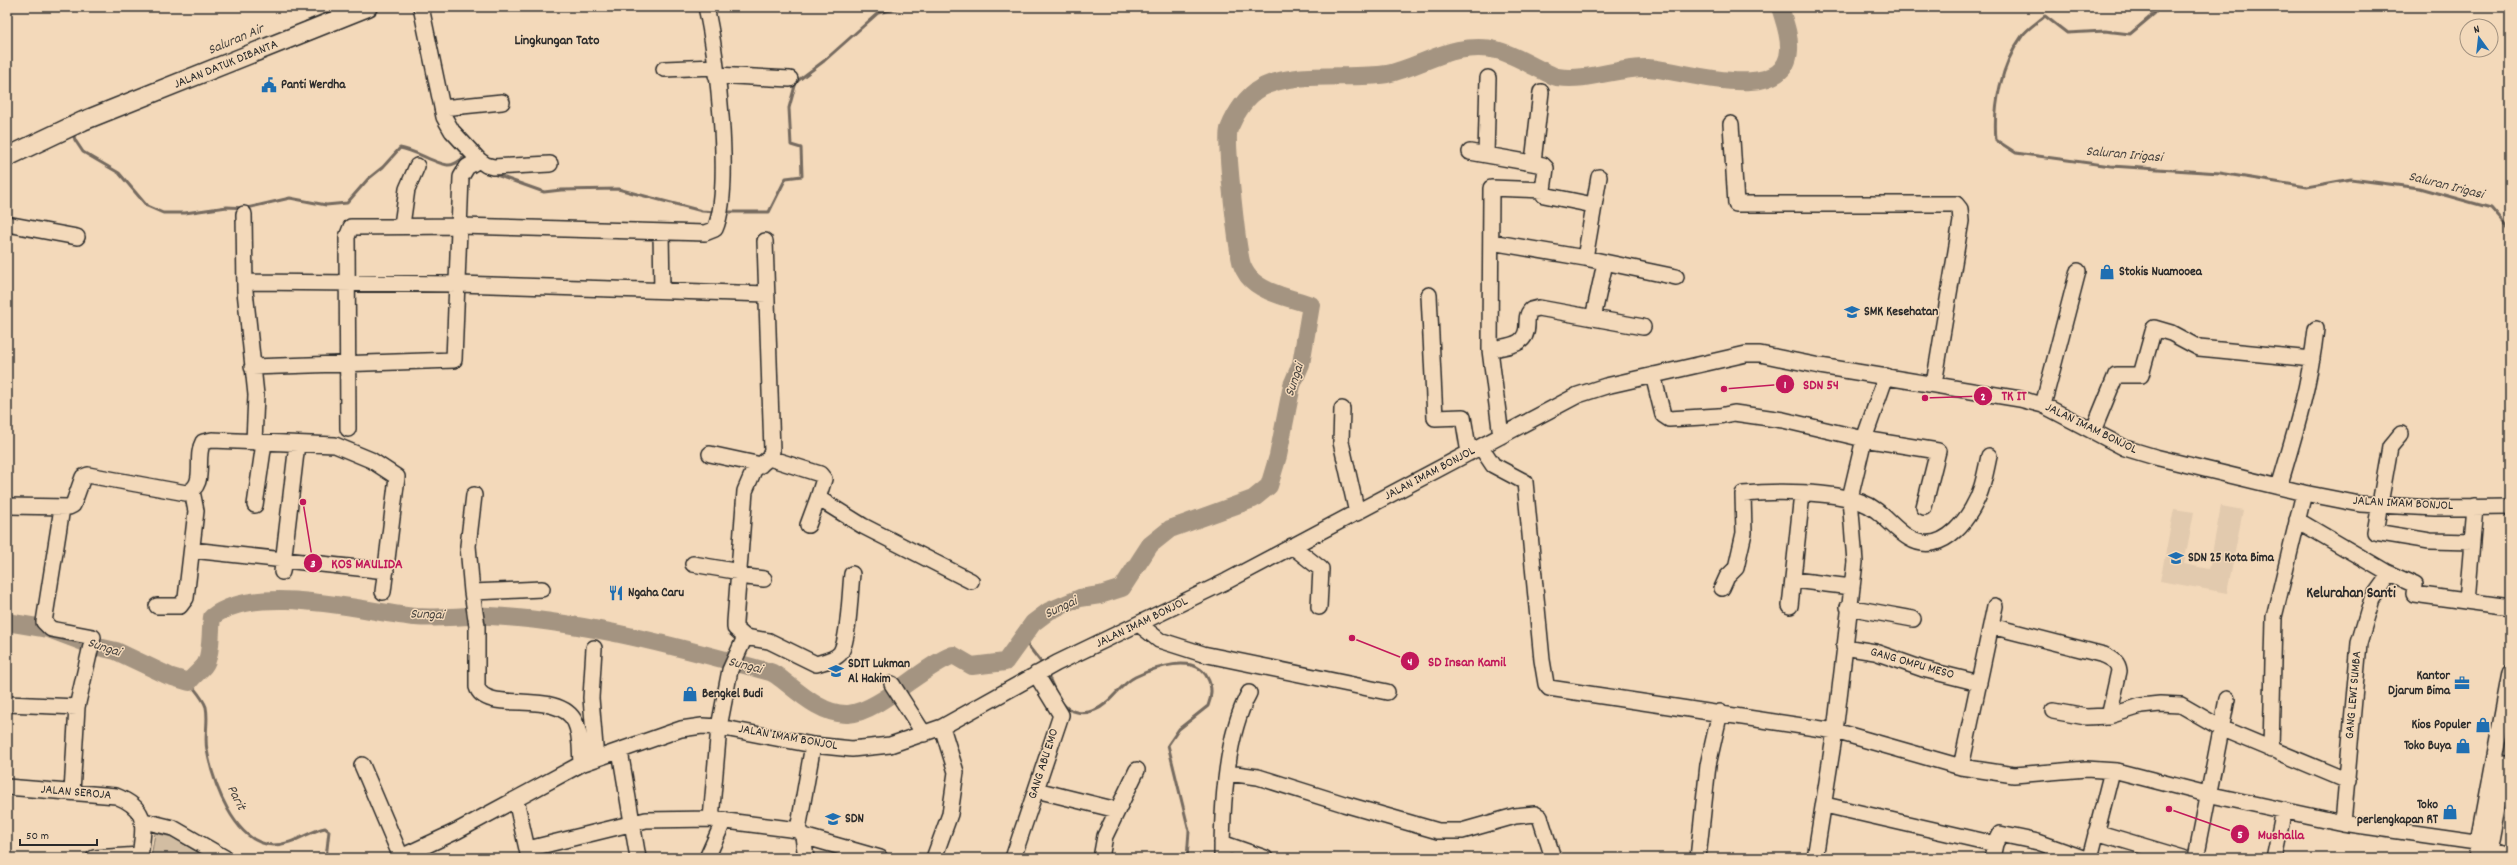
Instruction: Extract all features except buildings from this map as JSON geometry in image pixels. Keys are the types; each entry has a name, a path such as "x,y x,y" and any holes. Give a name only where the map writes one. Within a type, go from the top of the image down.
{"main road":[{"name":"JALAN DATUK DIBANTA","path":"7,158 78,123 368,7"}],"street":[{"path":"421,7 442,108 452,131 479,160 486,165 493,167 550,164"},
{"path":"348,429 346,364 347,237 352,227 461,226 705,233 715,229 721,209 724,175 716,71 706,7"},
{"path":"664,69 716,71 790,79"},
{"path":"1486,154 1488,78"},
{"path":"1533,162 1541,92"},
{"path":"442,108 502,102"},
{"path":"1731,124 1736,204 1956,204 1958,206 1961,212 1958,243 1934,384"},
{"path":"1470,152 1533,162 1546,168 1543,190 1546,196 1593,205"},
{"path":"252,367 454,360 461,226 461,177 467,167 479,160"},
{"path":"402,226 407,189 418,166"},
{"path":"1585,258 1599,177"},
{"path":"1501,436 1490,350 1491,188 1543,190"},
{"path":"244,214 245,282 259,443 255,505"},
{"path":"7,224 77,237"},
{"path":"661,232 662,291"},
{"path":"765,241 772,451 765,461 749,477 745,491 735,628 745,637 769,641 816,664 836,656 841,651 845,634 852,574"},
{"path":"1491,242 1585,258 1676,277"},
{"path":"1593,318 1605,263"},
{"path":"2043,405 2078,270"},
{"path":"245,282 458,284 767,294"},
{"path":"1429,295 1435,418 1462,417 1475,450 1493,465 1526,482 1542,660 1548,687 1720,712 1835,731 1961,767 2014,775 2086,770 2112,771 2207,794 2510,857"},
{"path":"1490,350 1522,341 1526,336 1529,312 1535,308 1643,326"},
{"path":"2093,431 2116,375 2141,375 2154,328 2171,333 2199,348 2312,359"},
{"path":"2279,487 2302,412 2316,329"},
{"name":"JALAN IMAM BONJOL","path":"407,856 516,800 581,764 681,729 702,726 719,727 813,745 852,749 883,746 924,734 942,727 1044,670 1140,625 1357,513 1578,395 1652,375 1746,354 1760,354 1820,366 1934,384 2043,405 2125,448 2155,458 2304,493 2360,504 2510,507"},
{"path":"1652,375 1664,415 1668,419 1719,416 1734,413 1783,420 1864,439 1938,451 1924,507"},
{"path":"1815,858 1825,805 1835,731 1855,548 1850,498 1864,439 1886,376"},
{"path":"1342,409 1341,442 1357,513"},
{"path":"2401,434 2390,448 2375,532 2430,541 2472,542"},
{"path":"157,606 180,606 186,598 196,511 192,491 199,478 200,447 203,442 212,440 335,445 371,460 397,477 383,592"},
{"path":"283,565 297,444"},
{"path":"710,454 765,461 820,474 824,479 808,526"},
{"path":"1722,588 1727,577 1736,568 1744,533 1743,494 1802,494 1850,498 1872,506 1882,513 1893,527 1910,539 1925,543 1942,540 1952,536 1975,501 1982,486 1989,456"},
{"path":"7,506 62,508 73,505 83,476 88,475 186,493 192,491"},
{"path":"2271,750 2274,617 2304,493"},
{"path":"1790,606 1798,545 1798,521 1802,494"},
{"path":"474,495 468,546 477,626 477,687 481,694 488,699 545,705 560,708 569,713 578,733 581,764"},
{"path":"818,498 863,526 971,581"},
{"path":"2467,601 2475,507"},
{"path":"62,508 44,622 50,629 93,637 78,707 72,792"},
{"path":"2297,520 2390,574 2415,585 2414,594 2510,607"},
{"path":"1292,546 1321,569 1319,607"},
{"path":"192,550 283,565 386,571"},
{"path":"693,564 764,578"},
{"name":"GANG LEWI SUMBA","path":"2343,823 2348,781 2359,642 2372,599 2390,574"},
{"path":"1794,580 1851,587"},
{"path":"472,592 542,589"},
{"path":"1848,606 1913,619"},
{"path":"1961,767 1995,606"},
{"path":"1140,625 1159,640 1203,654 1387,692"},
{"path":"1991,626 2104,655 2113,660 2119,666 2119,671 2109,716"},
{"path":"707,858 718,819 719,727 730,670 738,656 745,637"},
{"name":"GANG OMPU MESO","path":"1844,647 1875,652 1923,669 1979,683"},
{"path":"594,648 591,698 596,759"},
{"name":"GANG ABU EMO","path":"1013,858 1060,715 1044,670"},
{"path":"2484,851 2485,814 2510,673"},
{"path":"892,684 924,734"},
{"path":"1222,858 1228,773 1242,706 1249,693"},
{"path":"2196,858 2207,794 2227,699"},
{"path":"7,704 78,707"},
{"path":"2053,711 2086,717 2109,716 2141,706 2160,704 2181,705 2221,728 2348,781"},
{"path":"1698,858 1708,765 1720,712"},
{"path":"934,858 950,814 956,772 942,727"},
{"path":"2484,851 2507,765 2510,732"},
{"path":"806,858 801,833 813,745"},
{"path":"620,751 638,858"},
{"path":"362,765 407,856"},
{"path":"1101,858 1105,836 1137,770"},
{"path":"2090,858 2112,771"},
{"path":"1228,773 1258,777 1438,831 1462,831 1515,816 1535,814 1540,817 1553,858"},
{"name":"JALAN SEROJA","path":"7,787 116,796 127,800 137,810 144,821"},
{"path":"1036,790 1117,810"},
{"path":"516,800 529,853 632,823 671,818 718,819 801,833 880,858"},
{"path":"1825,805 1994,851 2000,834 2038,842 2083,858"},
{"path":"2274,858 2284,810"},
{"path":"94,858 140,856 144,821 173,828 226,858"},
{"path":"2096,832 2182,858"},
{"path":"1222,842 1265,858"}],"shaded area":[{"path":"2221,506 2243,510 2227,593 2160,581 2174,509 2194,512 2184,564 2209,569"},
{"path":"155,833 172,837 207,858 151,858"}],"waterway":[{"name":"Saluran Air","path":"306,22 342,7"},
{"path":"725,212 769,212 786,178 802,176 801,148 791,145 789,108 796,82 824,61 878,13 903,7"},
{"name":"Sungai","path":"7,622 49,629 94,646 116,651 169,676 189,682 207,662 210,650 212,617 231,607 255,601 282,600 310,602 415,617 434,618 490,616 525,619 561,623 631,636 770,672 778,676 816,705 840,714 848,714 873,706 927,669 953,655 972,666 1005,662 1033,623 1049,611 1080,598 1100,595 1122,588 1150,545 1170,529 1253,499 1269,486 1278,456 1292,385 1301,364 1311,305 1261,287 1248,276 1242,265 1237,239 1232,196 1228,138 1229,129 1234,117 1256,91 1274,82 1289,79 1322,76 1372,76 1387,74 1405,69 1449,52 1469,48 1488,48 1497,50 1557,77 1580,78 1636,68 1648,68 1729,81 1752,81 1770,77 1783,67 1789,50 1789,39 1780,7"},
{"name":"Saluran Irigasi","path":"2155,7 2155,13 2130,34 2105,31 2067,33 2045,16 2030,28 2022,36 2015,47 2000,86 1996,113 1996,140 2016,153 2111,166 2220,173 2307,187 2351,179 2419,188 2491,208 2510,230"},
{"path":"73,133 75,140 83,152 119,173 147,206 163,213 185,213 227,207 247,208 290,198 326,205 347,203 368,179 383,167 400,148 406,149 438,163 449,165 452,165 468,156"},
{"path":"488,172 544,192 561,190 618,189 702,211 716,212"},
{"path":"1022,638 1044,666"},
{"path":"1062,703 1073,711 1081,713 1090,712 1106,703 1129,680 1152,670 1173,665 1184,664 1193,666 1201,670 1207,677 1211,692 1208,706 1179,729 1168,745 1189,831 1187,858"},
{"path":"1047,673 1055,691"},
{"name":"Parit","path":"189,682 205,704 207,718 206,745 214,778 220,794 237,823 247,834 259,842 273,845 287,843 325,828 329,831 326,858"}],"place":[{"name":"Panti Werdha","path":"269,85"},
{"name":"Stokis Nuamooea","path":"2107,272"},
{"name":"SMK Kesehatan","path":"1852,312"},
{"name":"SDN 54","path":"1724,389"},
{"name":"TK IT","path":"1925,398"},
{"name":"KOS MAULIDA","path":"303,502"},
{"name":"SDN 25 Kota Bima","path":"2176,558"},
{"name":"Ngaha Caru","path":"616,593"},
{"name":"SD Insan Kamil","path":"1352,638"},
{"name":"SDIT Lukman Al Hakim","path":"836,671"},
{"name":"Kantor Djarum Bima","path":"2462,683"},
{"name":"Bengkel Budi","path":"690,694"},
{"name":"Kios Populer","path":"2483,725"},
{"name":"Toko Buya","path":"2463,746"},
{"name":"Mushalla","path":"2169,809"},
{"name":"Toko perlengkapan RT","path":"2450,812"},
{"name":"SDN","path":"833,819"}],"district":[{"name":"Lingkungan Tato","path":"557,41"},
{"name":"Kelurahan Santi","path":"2351,594"}]}
